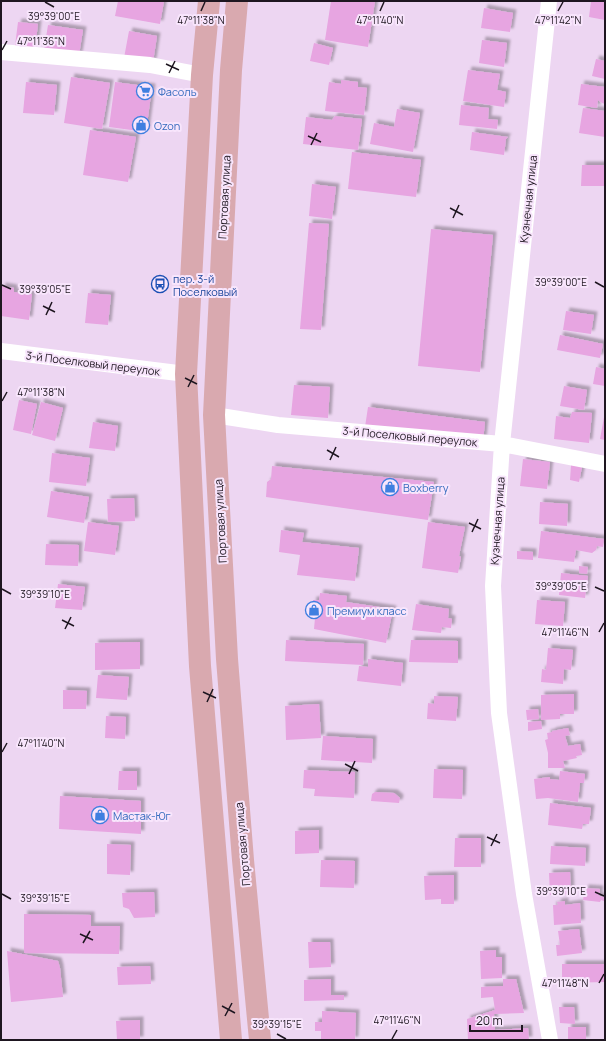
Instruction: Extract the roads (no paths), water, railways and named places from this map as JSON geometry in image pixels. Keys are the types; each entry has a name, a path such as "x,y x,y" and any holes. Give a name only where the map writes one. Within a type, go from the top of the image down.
{"main road":[{"path":"209,1 202,75 186,374 200,666 231,1040"},
{"name":"Портовая улица","path":"237,1 230,70 214,415 227,659 243,860 260,1040"}],"street":[{"name":"Кузнечная улица","path":"549,1 502,444 493,586 499,713 524,894 550,1040"},
{"path":"1,52 150,65 202,75"},
{"name":"3-й Поселковый переулок","path":"1,351 186,374"},
{"name":"3-й Поселковый переулок","path":"214,415 278,425 502,444 605,464"}],"place":[{"name":"Фасоль","path":"145,91"},
{"name":"Ozon","path":"141,125"},
{"name":"пер. 3-й Поселковый","path":"160,284"},
{"name":"Boxberry","path":"390,487"},
{"name":"Премиум класс","path":"314,610"},
{"name":"Мастак-Юг","path":"100,815"}]}
